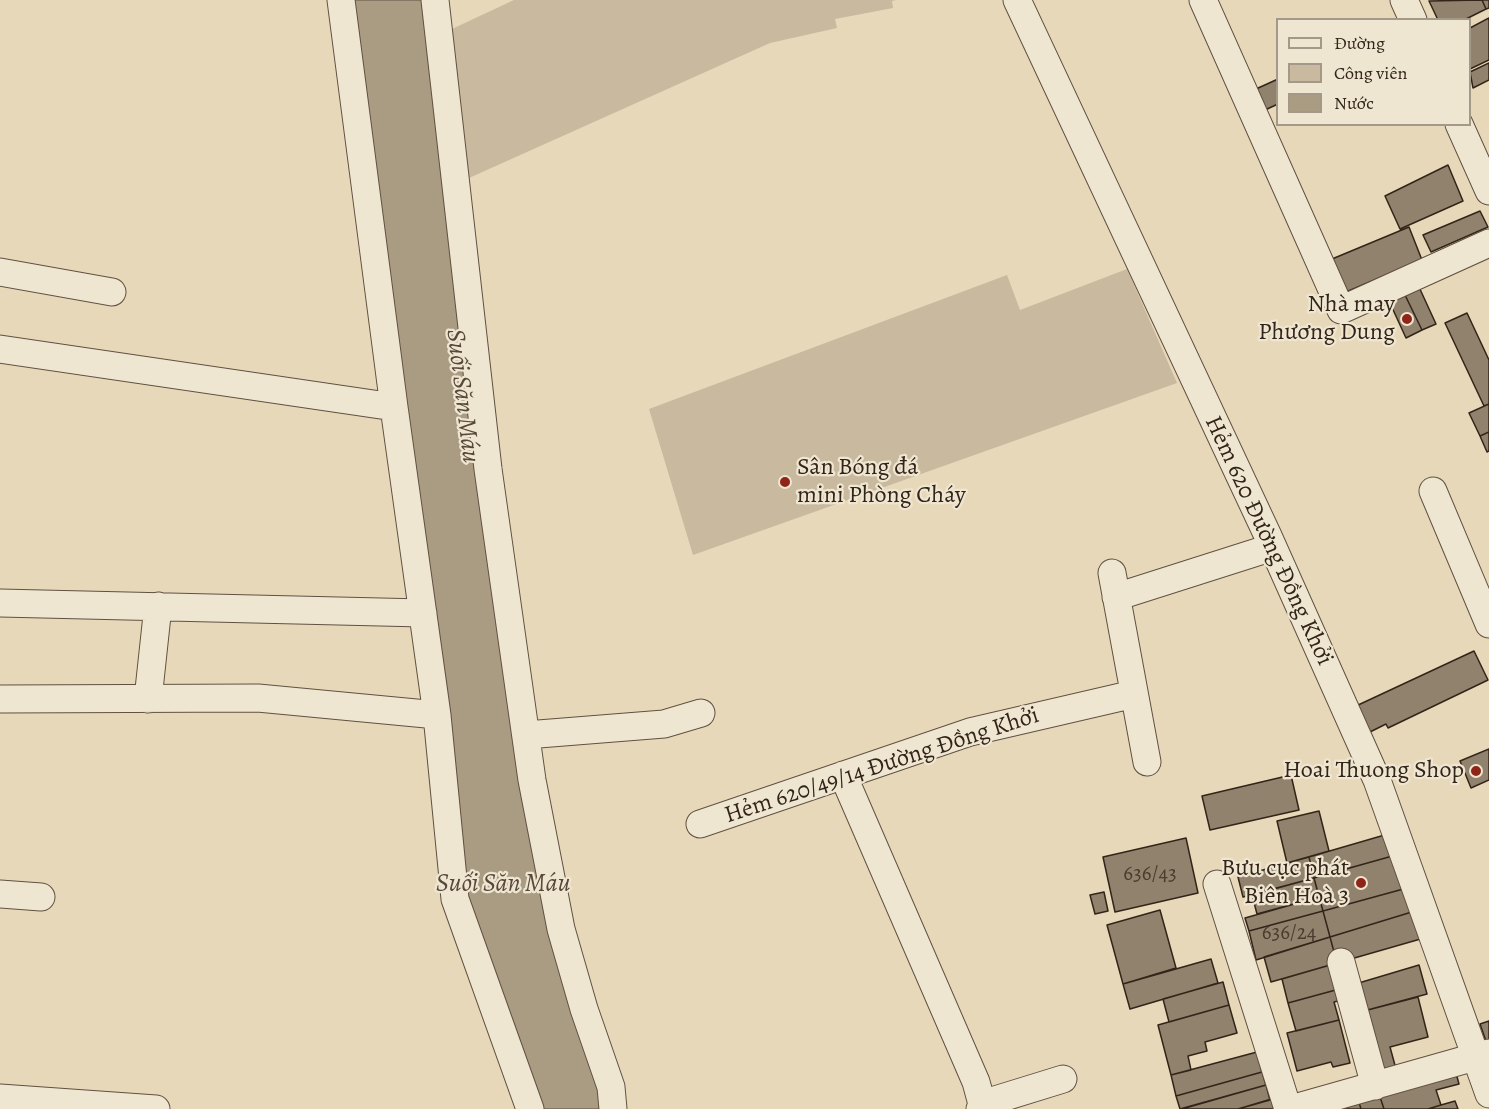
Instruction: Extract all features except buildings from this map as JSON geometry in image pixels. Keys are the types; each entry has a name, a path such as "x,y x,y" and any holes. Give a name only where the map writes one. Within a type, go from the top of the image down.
{"street":[{"path":"341,0 437,715 455,899 530,1109"},
{"path":"435,0 488,469 532,780 561,929 584,1009 611,1087 613,1109"},
{"name":"Hẻm 620 Đường Đồng Khởi","path":"1017,0 1273,547 1377,780 1482,1056 1489,1094"},
{"path":"1203,0 1341,310 1489,243"},
{"path":"1404,0 1412,18"},
{"path":"1460,126 1489,192"},
{"path":"0,272 112,292"},
{"path":"0,349 394,407"},
{"path":"1433,490 1489,624"},
{"path":"1147,762 1114,585 1273,547"},
{"path":"0,603 423,613"},
{"path":"148,699 158,606"},
{"name":"Hẻm 620/49/14 Đường Đồng Khởi","path":"699,824 1002,723 1134,693"},
{"path":"0,699 258,698 437,715"},
{"path":"526,735 664,724 701,713"},
{"path":"843,775 976,1082 981,1106 1063,1079"},
{"path":"1217,884 1289,1109 1482,1056"},
{"path":"0,894 41,897"},
{"path":"1341,962 1375,1086"},
{"path":"0,1098 156,1109"}],"green space":[{"path":"514,0 896,0 892,1 893,8 835,19 837,28 770,43 469,178 452,29"},
{"name":"Sân Bóng đá mini Phòng Cháy","path":"1127,269 1177,383 693,555 649,409 1007,275 1020,310"}],"water":[{"name":"Suối Săn Máu","path":"351,0 426,0 480,474 604,1109 539,1109 464,896"}],"place":[{"name":"Nhà may Phương Dung","path":"1407,319"},
{"name":"Sân Bóng đá mini Phòng Cháy","path":"785,482"},
{"name":"Hoai Thuong Shop","path":"1476,771"},
{"name":"Bưu cục phát Biên Hoà 3","path":"1361,883"}]}
